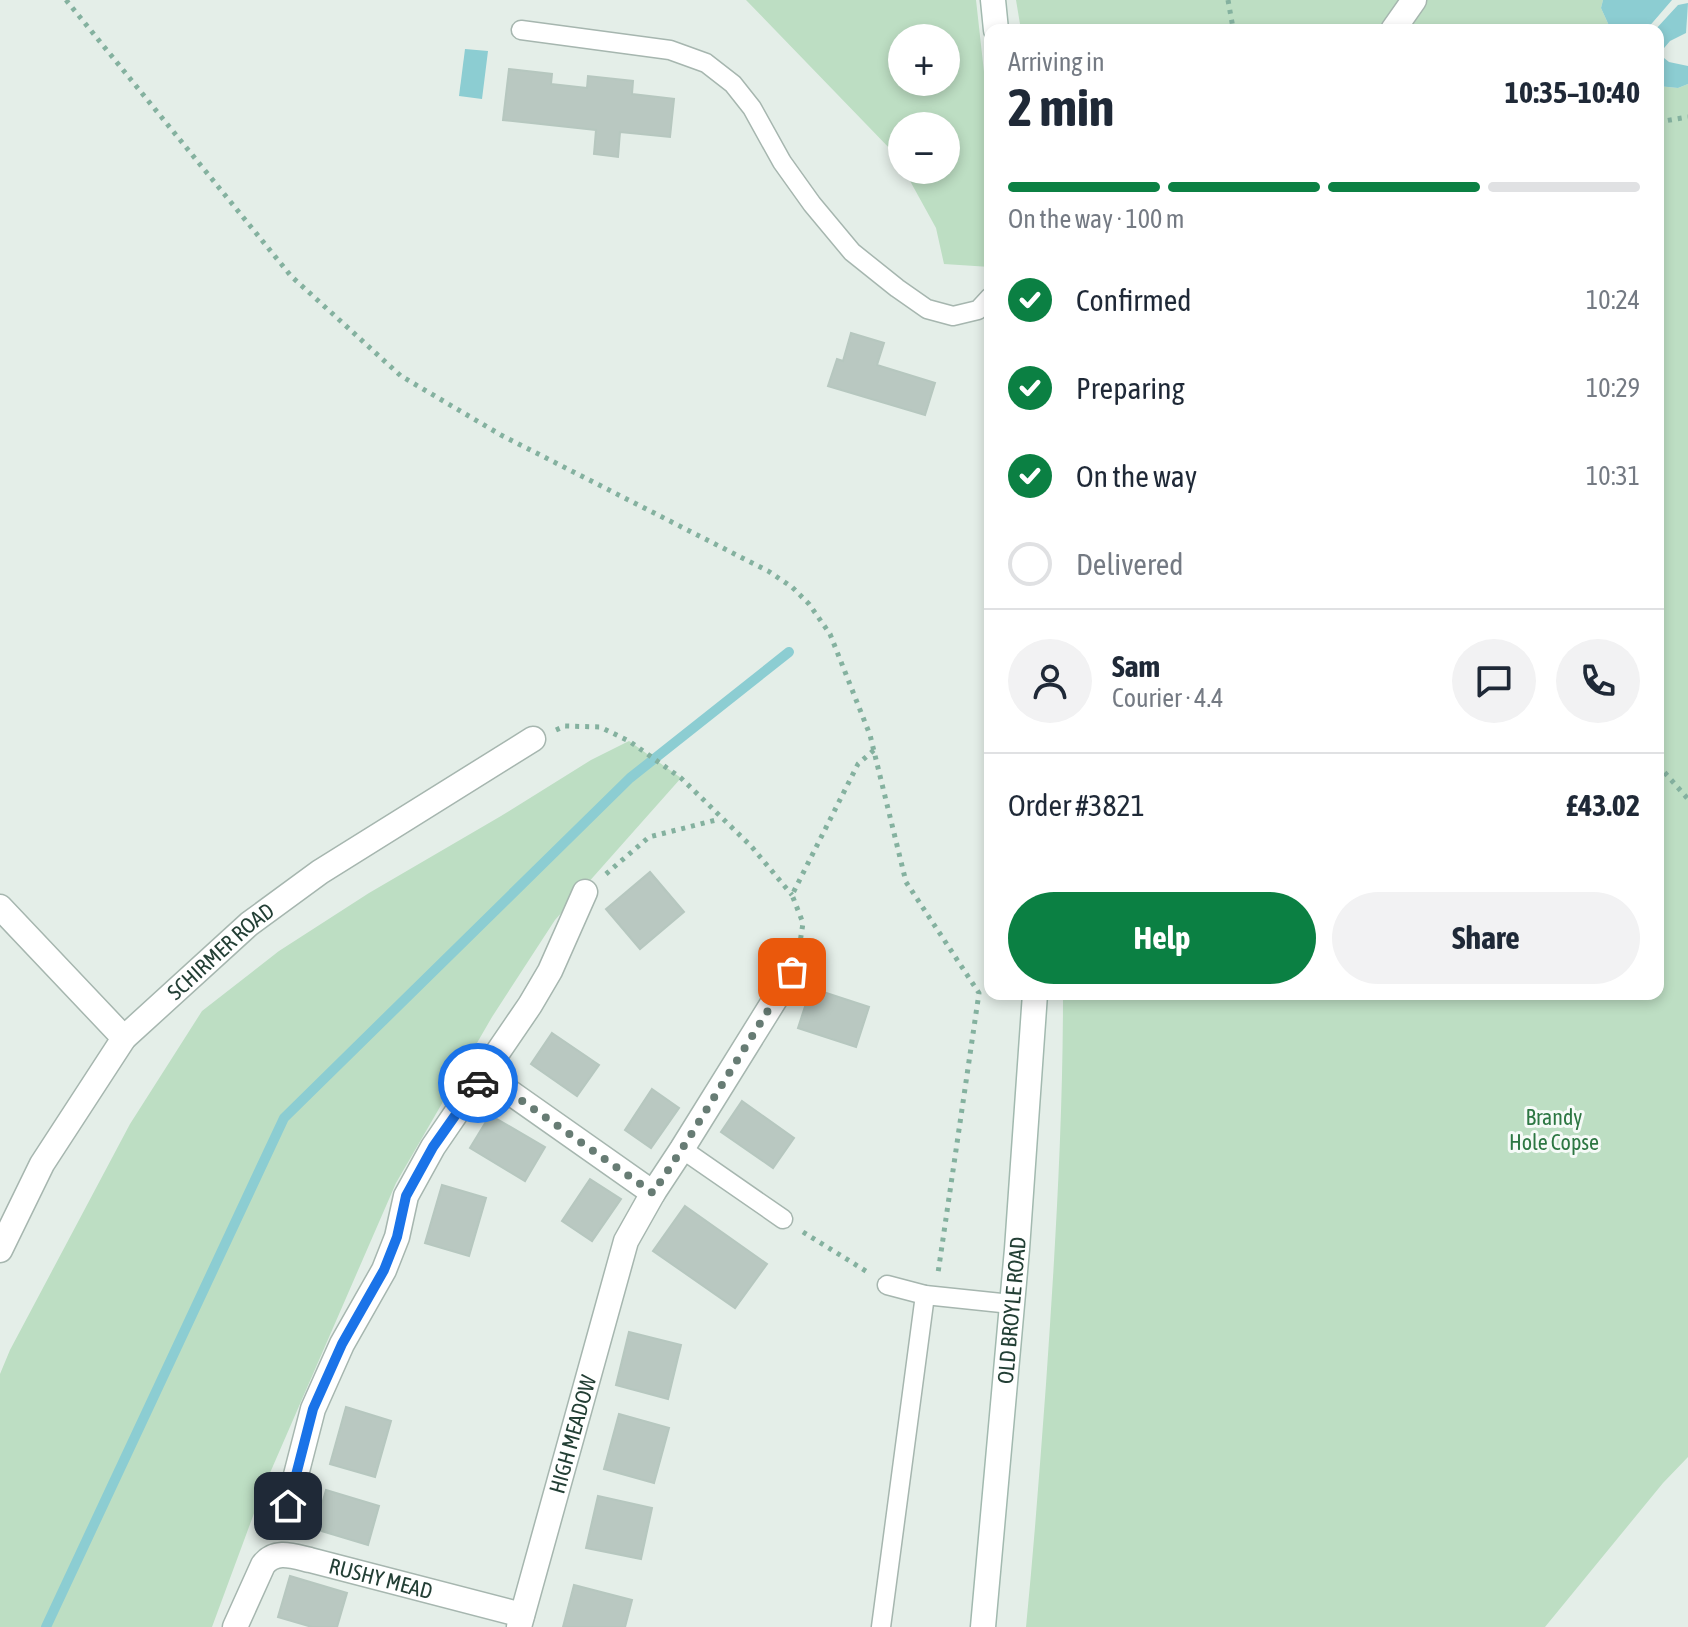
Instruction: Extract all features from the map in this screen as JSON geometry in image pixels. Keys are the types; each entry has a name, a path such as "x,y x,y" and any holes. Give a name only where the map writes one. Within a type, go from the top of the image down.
{"street":[{"path":"993,0 995,24"},
{"path":"1397,24 1414,0"},
{"name":"SCHIRMER ROAD","path":"0,1250 42,1164 124,1038 249,924 320,872 533,739"},
{"path":"288,1506 313,1409 342,1344 384,1270 397,1237 406,1196 433,1147 530,1005 550,971 585,892"},
{"path":"0,907 124,1038"},
{"name":"HIGH MEADOW","path":"520,1621 626,1241 792,972"},
{"name":"OLD BROYLE ROAD","path":"983,1627 1035,1000"},
{"path":"484,1074 653,1193"},
{"name":"RUSHY MEAD","path":"235,1627 263,1565 275,1555 310,1560 520,1621"}],"lane":[{"path":"521,30 670,50 706,63 733,84 752,108 782,162 852,252 927,309 953,316 978,310 984,304"},
{"path":"682,1149 783,1219"},
{"path":"887,1285 925,1295 1011,1304"},
{"path":"881,1627 925,1295"}],"path":[{"path":"66,0 291,276 401,376 501,435 768,571 792,587 809,604 830,634 870,735 906,882 979,993 937,1276 925,1295"},
{"path":"1228,0 1232,24"},
{"path":"1664,121 1688,117"},
{"path":"533,739 565,726 600,727 636,745 681,778 751,846 792,895 803,923 792,972"},
{"path":"792,895 858,764 874,750"},
{"path":"1664,772 1688,799"},
{"path":"585,892 649,837 721,819"},
{"path":"783,1219 887,1285"}],"green space":[{"path":"746,0 976,0 984,72 984,267 944,264 936,228 912,184 960,184 960,112 888,112 888,147"},
{"path":"1016,0 1603,0 1601,8 1608,24 1020,24"},
{"name":"Brandy Hole Copse","path":"1688,84 1688,1457 1545,1627 1026,1627 1055,1238 1063,1000 1664,1000 1664,87 1678,88"},
{"path":"629,741 681,778 555,920 492,1017 396,1183 263,1489 212,1627 0,1627 0,1374 130,1124 202,1011 279,951 369,893 591,760"}],"water":[{"path":"1603,0 1672,0 1651,24 1608,24 1601,8"},
{"path":"1688,3 1686,33 1670,41 1664,48 1664,24 1661,24 1678,5"},
{"path":"465,49 488,51 482,99 459,96"},
{"path":"1664,58 1688,66 1688,84 1678,88 1664,87"}],"building":[{"path":"509,69 552,74 551,84 587,88 588,76 633,81 632,94 674,99 670,137 620,132 618,157 594,154 596,130 503,120"},
{"path":"851,333 884,343 877,365 935,383 925,415 828,386 837,359 843,361"},
{"path":"650,872 684,912 640,949 606,909"},
{"path":"811,988 869,1007 856,1047 798,1028"},
{"path":"552,1033 599,1065 577,1096 531,1064"},
{"path":"652,1089 679,1108 651,1148 625,1130"},
{"path":"742,1101 794,1138 773,1168 721,1132"},
{"path":"490,1115 545,1147 525,1181 470,1148"},
{"path":"590,1179 621,1199 592,1241 562,1221"},
{"path":"442,1185 486,1198 469,1256 425,1243"},
{"path":"685,1206 767,1264 735,1308 653,1251"},
{"path":"629,1332 681,1345 668,1399 616,1385"},
{"path":"346,1407 391,1421 375,1477 330,1464"},
{"path":"619,1414 669,1428 654,1483 604,1469"},
{"path":"326,1490 379,1506 368,1545 315,1529"},
{"path":"598,1496 652,1508 641,1559 586,1548"},
{"path":"290,1576 347,1593 337,1627 312,1627 278,1617"},
{"path":"574,1585 632,1600 625,1627 563,1627"}],"waterway":[{"path":"46,1627 284,1118 630,778 789,652"}],"way so far":[{"path":"478,1083 484,1074 653,1193 792,972"}],"route":[{"path":"288,1506 313,1409 342,1344 384,1270 397,1237 406,1196 433,1147 478,1083"}]}
